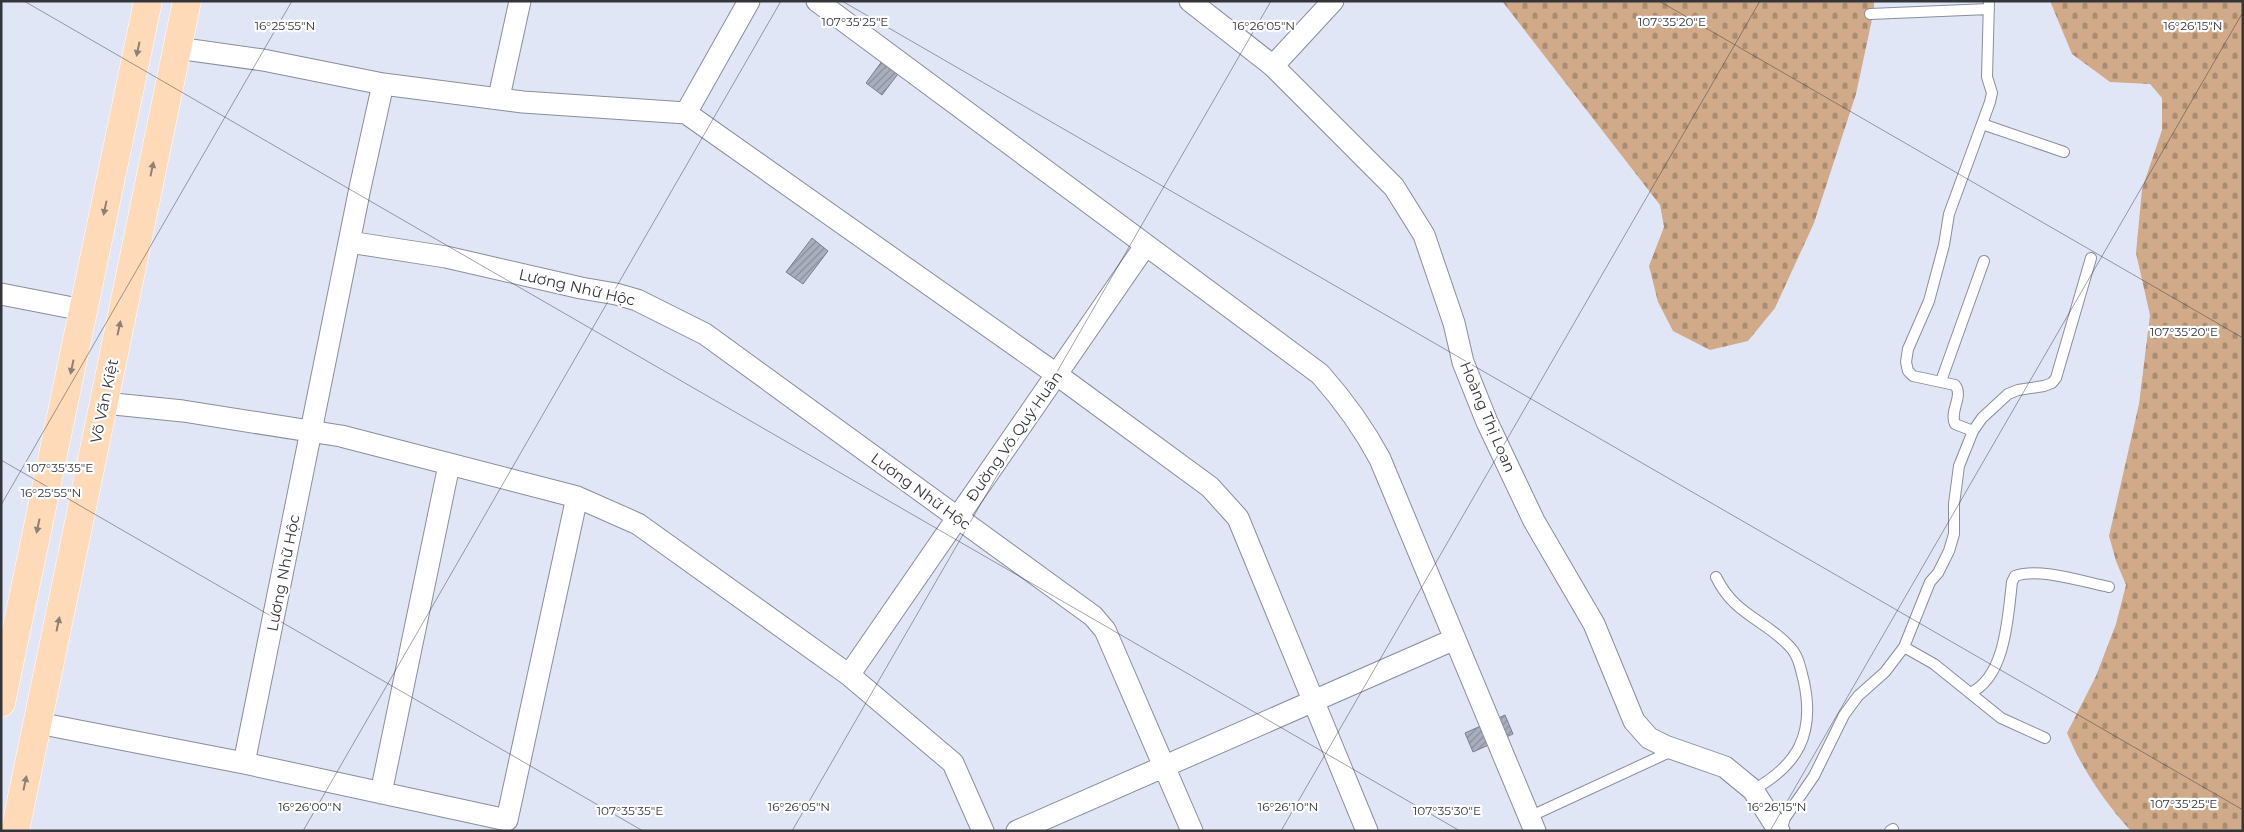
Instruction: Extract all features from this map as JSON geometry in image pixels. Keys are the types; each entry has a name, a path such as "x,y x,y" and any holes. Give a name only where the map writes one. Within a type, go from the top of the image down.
{"main road":[{"path":"1,703 148,1"},
{"name":"Võ Văn Kiệt","path":"15,831 187,1"}],"street":[{"path":"499,98 520,1"},
{"path":"686,113 749,1"},
{"path":"817,1 1320,374 1345,403 1380,459 1532,824"},
{"name":"Hoàng Thị Loan","path":"1190,1 1273,66 1394,187 1424,235 1454,323 1463,362 1487,422 1530,512 1594,624 1634,722 1649,738 1675,750 1725,767 1757,794 1779,829"},
{"path":"1273,66 1333,1"},
{"path":"177,48 263,60 383,84 523,102 686,113 1056,374 1210,487 1238,518 1367,831"},
{"path":"349,242 383,84"},
{"name":"Lương Nhữ Hộc","path":"244,764 349,242 446,256 581,288 616,294 637,300 705,334 1094,616 1105,630 1192,831"},
{"name":"Đường Võ Quý Huân","path":"849,675 1145,246"},
{"path":"1,294 83,310"},
{"path":"104,403 183,411 341,436 578,497 638,524 849,675 953,763 984,831"},
{"path":"381,793 449,465"},
{"path":"38,723 244,764 507,820 578,497"},
{"path":"1016,831 1455,638"}],"lane":[{"path":"1870,14 1989,5 1987,77 1992,93 1948,214 1944,245 1929,301 1908,349 1906,362 1908,371 1913,376 1941,381 1955,385 1958,388 1952,419 1954,424 1973,431"},
{"path":"1982,124 2064,152"},
{"path":"1779,829 1814,776 1844,715 1858,696 1886,672 1904,647 1930,582 1938,573 1949,551 1955,526 1954,504 1959,466 1973,431 1982,418 2008,394 2018,390 2044,386 2052,383 2056,378 2091,258"},
{"path":"1941,381 1984,261"},
{"path":"1970,693 1984,683 2002,650 2012,582 2015,576 2022,573 2050,575 2109,587"},
{"path":"1716,577 1722,590 1735,605 1791,648 1800,665 1806,691 1808,712 1801,744 1781,773 1757,794"},
{"path":"1904,647 1934,664 2000,718 2046,738"},
{"path":"1532,824 1675,750"}],"green space":[{"path":"1502,1 1874,1 1874,10 1856,94 1814,223 1775,308 1748,341 1710,350 1673,331 1658,302 1649,266 1664,227 1660,205"},
{"path":"2050,1 2243,1 2243,831 2131,831 2095,785 2067,733 2096,676 2116,624 2126,585 2116,561 2109,536 2139,404 2150,315 2136,253 2142,189 2162,130 2162,98 2150,84 2110,82 2072,54"}],"building":[{"path":"888,53 907,62 882,95 866,83"},
{"path":"812,238 828,251 803,284 786,272"},
{"path":"1505,715 1513,734 1473,752 1465,733"}]}
